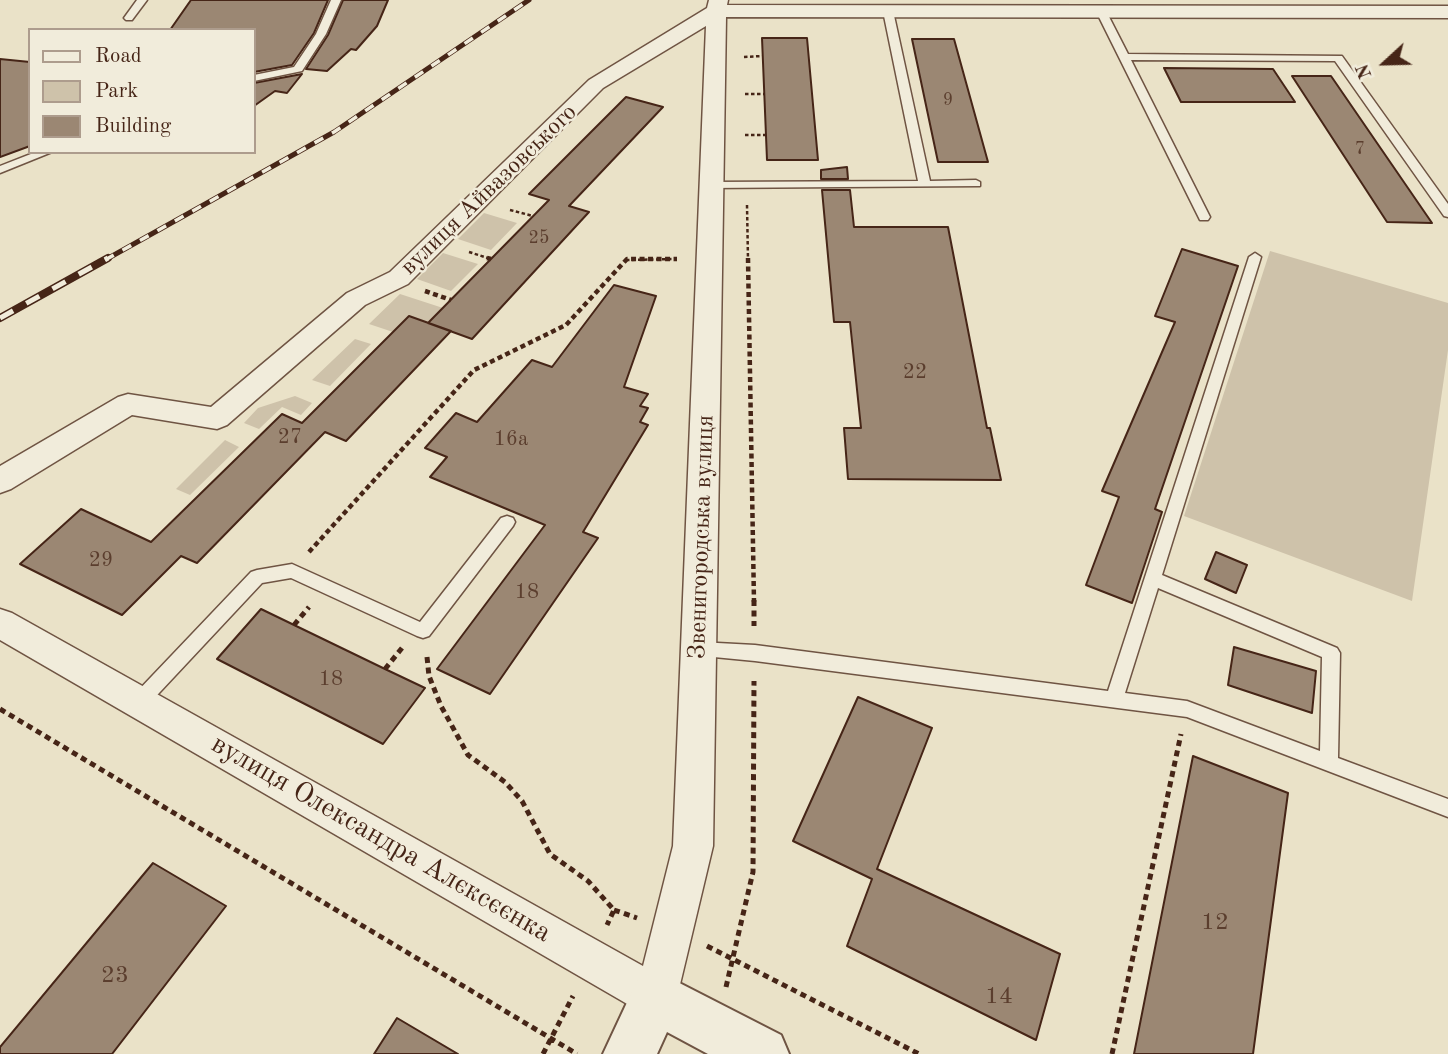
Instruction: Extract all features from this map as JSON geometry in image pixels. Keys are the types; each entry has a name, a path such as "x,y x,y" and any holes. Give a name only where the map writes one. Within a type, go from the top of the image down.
{"street":[{"path":"726,7 888,11 1448,12"},
{"name":"Звенигородська вулиця","path":"630,1054 656,998 693,846 709,260 726,7"},
{"name":"вулиця Айвазовського","path":"0,481 128,404 217,418 356,299 400,278 596,84 726,7"},
{"name":"вулиця Олександра Алєксєєнка","path":"0,623 656,998 762,1054"}],"lane":[{"path":"129,18 142,0"},
{"path":"256,78 298,69 321,34 335,0"},
{"path":"888,11 925,185"},
{"path":"1101,11 1204,217"},
{"path":"1124,57 1338,58 1448,213"},
{"path":"0,170 42,154"},
{"path":"712,186 976,184"},
{"path":"1114,700 1255,257"},
{"path":"139,702 257,577 292,571 423,631 507,522"},
{"path":"1153,579 1331,653 1329,763"},
{"path":"699,650 755,653 1187,709 1448,808"}],"path":[{"path":"726,7 744,57 744,69"},
{"path":"744,57 763,57"},
{"path":"744,82 745,108"},
{"path":"744,94 765,94"},
{"path":"716,1029 753,872 755,653 745,121"},
{"path":"745,135 766,135"},
{"path":"292,571 474,370 566,325 627,259 709,260"},
{"path":"423,631 429,676 441,706 468,755 505,782 522,801 550,854 589,881 614,910 733,957 919,1054"},
{"path":"0,709 577,1054"},
{"path":"1112,1054 1187,709"},
{"path":"543,1054 614,910"}],"green space":[{"path":"484,213 517,223 491,250 458,239"},
{"path":"1270,251 1448,303 1448,350 1412,601 1184,516"},
{"path":"443,253 478,264 451,291 417,279"},
{"path":"400,294 443,308 428,323 409,316 393,332 369,324"},
{"path":"355,339 371,344 330,386 312,380"},
{"path":"295,396 312,403 301,415 282,407 259,429 244,423 258,408"},
{"path":"225,440 239,447 190,495 176,489"}],"building":[{"path":"191,0 328,0 314,33 292,65 256,72 256,28 171,28"},
{"path":"343,0 388,0 377,26 356,50 351,49 327,71 306,69 328,35"},
{"path":"762,38 807,38 818,160 767,160"},
{"path":"912,39 954,39 988,162 938,162"},
{"path":"0,59 28,62 28,147 0,157"},
{"path":"1164,68 1273,69 1295,102 1181,102"},
{"path":"302,74 287,93 275,91 256,105 256,83"},
{"path":"1292,76 1331,76 1432,223 1387,222"},
{"path":"626,97 663,107 569,206 589,212 472,339 428,323 549,200 529,194"},
{"path":"847,167 848,179 821,179 821,170"},
{"path":"822,190 850,190 854,227 948,227 987,428 990,428 1001,480 848,479 844,428 861,428 850,322 834,322"},
{"path":"1182,249 1238,266 1155,509 1162,512 1132,603 1086,585 1119,497 1102,491 1175,322 1155,316"},
{"path":"614,285 656,296 624,387 648,394 640,406 648,408 640,422 648,425 583,532 598,538 490,694 437,669 545,525 430,477 447,457 425,448 456,413 477,422 532,360 552,367"},
{"path":"409,316 451,331 346,441 325,432 197,563 181,556 122,615 20,564 81,509 151,542 282,414 302,423"},
{"path":"1216,552 1247,565 1236,593 1205,579"},
{"path":"261,609 425,688 383,744 217,659"},
{"path":"1234,647 1316,671 1312,713 1228,685"},
{"path":"858,697 932,728 877,869 1060,954 1036,1040 847,946 872,879 793,841"},
{"path":"1193,756 1288,793 1253,1054 1134,1054"},
{"path":"153,863 226,906 112,1054 0,1054 0,1047"},
{"path":"397,1018 458,1054 374,1054"}],"railway":[{"path":"105,260 334,132 529,0"},
{"path":"0,318 108,258"}]}
